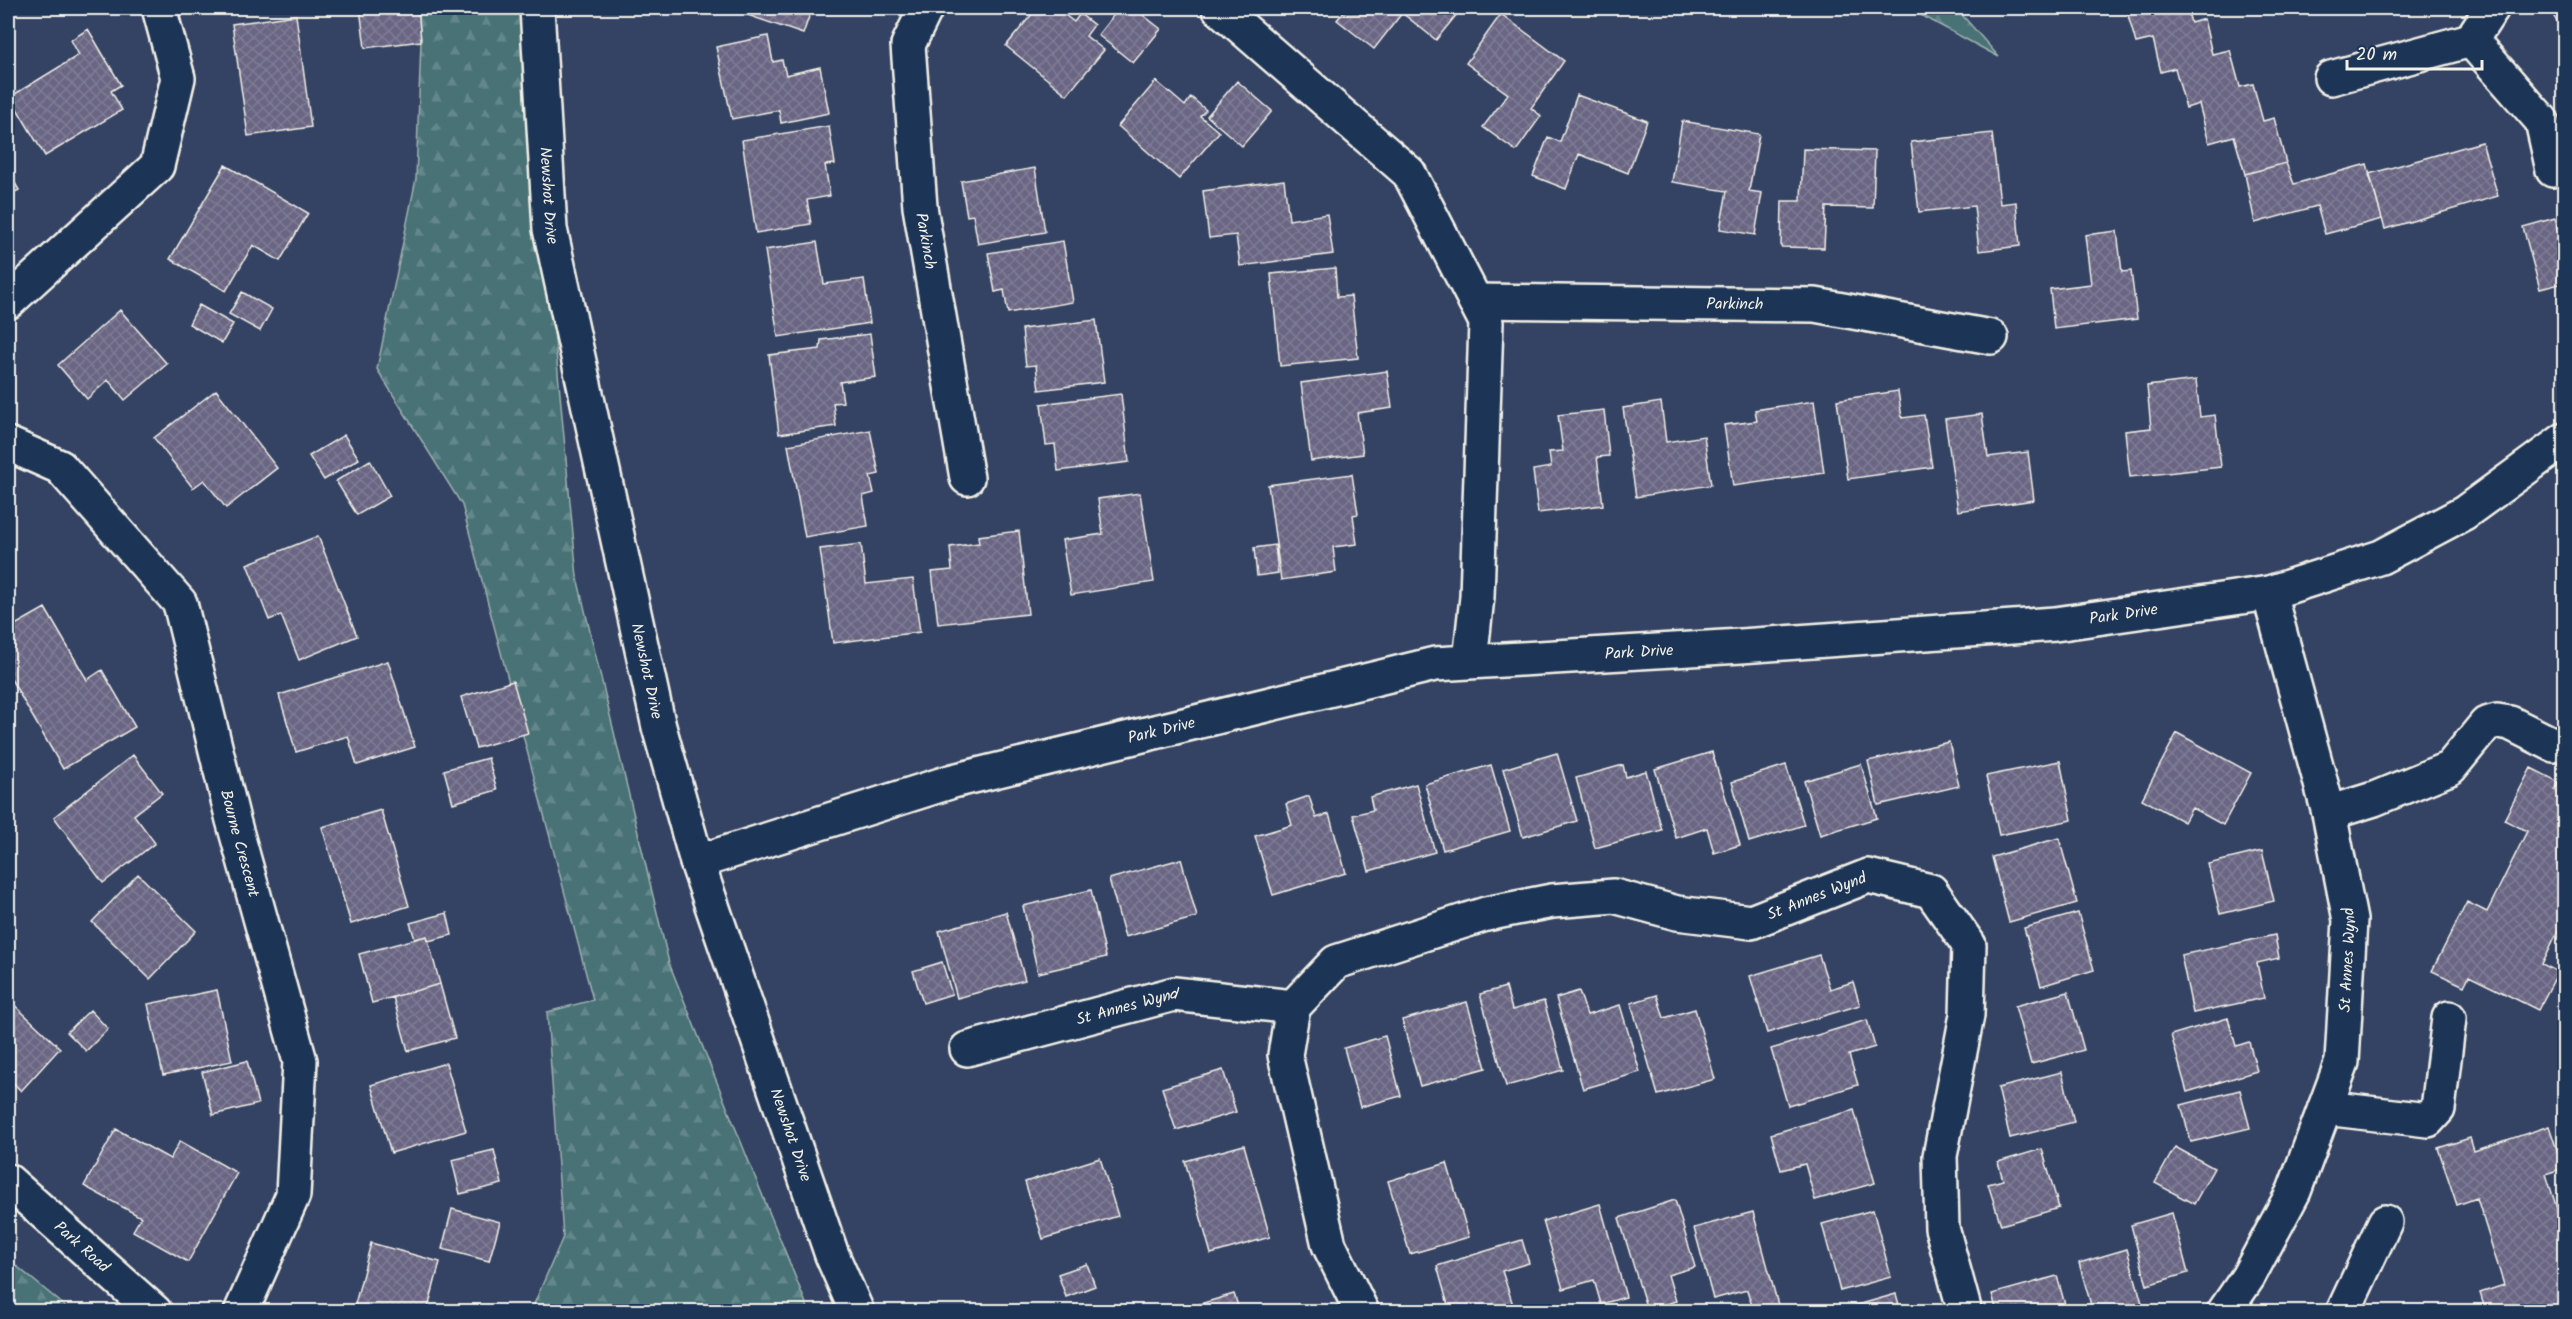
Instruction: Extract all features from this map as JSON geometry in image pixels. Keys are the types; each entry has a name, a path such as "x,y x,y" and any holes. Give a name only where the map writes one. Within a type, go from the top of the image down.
{"street":[{"path":"8,302 157,166 178,78 159,8"},
{"name":"Newshot Drive","path":"537,8 550,229 659,727 697,862 832,1255 857,1311"},
{"name":"Parkinch","path":"926,8 908,45 920,207 967,478"},
{"path":"1219,8 1409,173 1486,322 1477,597 1470,661"},
{"path":"2331,78 2471,40 2492,8"},
{"path":"2471,40 2542,121 2553,170"},
{"name":"Parkinch","path":"1475,301 1815,305 1992,337"},
{"name":"Park Drive","path":"697,862 953,781 1435,664 2055,624 2269,593 2381,556 2464,513 2565,440"},
{"name":"Bourne Crescent","path":"8,444 60,467 180,603 233,820 300,1061 293,1195 241,1311"},
{"name":"St Annes Wynd","path":"2224,1311 2248,1277 2294,1191 2342,1062 2350,920 2329,813 2269,593"},
{"path":"2329,813 2374,799 2450,768 2486,724 2497,721 2510,723 2554,745"},
{"name":"St Annes Wynd","path":"967,1049 1174,994 1293,1007 1336,962 1486,914 1552,901 1614,896 1677,913 1750,922 1868,876 1931,891 1969,945 1967,1015 1940,1156 1942,1228 1965,1311"},
{"path":"1293,1007 1285,1055 1329,1245 1362,1311"},
{"path":"2325,1108 2428,1120 2438,1109 2448,1018"},
{"name":"Park Road","path":"8,1181 155,1311"},
{"path":"2343,1311 2385,1222"}],"green space":[{"path":"418,8 524,8 577,577 669,963 809,1311 531,1311 563,1237 547,1012 593,1000 462,505 377,369 416,179 421,41"},
{"path":"1908,8 1956,8 1999,57"},
{"path":"8,1259 71,1311 8,1311"}],"building":[{"path":"360,8 418,8 421,41 365,48"},
{"path":"727,8 812,8 803,34"},
{"path":"1037,8 1056,8 1074,22 1080,14 1094,25 1086,36 1104,50 1067,95 1006,46"},
{"path":"1119,8 1134,8 1161,29 1133,63 1098,35"},
{"path":"1347,8 1462,8 1436,40 1402,13 1374,49 1337,20"},
{"path":"2126,8 2187,8 2191,23 2204,19 2212,54 2230,50 2240,87 2253,84 2263,121 2274,118 2286,163 2245,174 2234,136 2209,143 2199,104 2186,108 2175,68 2161,72 2153,39 2136,43"},
{"path":"2549,8 2564,8 2564,34"},
{"path":"1501,14 1564,61 1531,108 1541,116 1516,151 1483,127 1508,94 1466,63"},
{"path":"296,15 311,127 248,136 232,24"},
{"path":"88,29 121,85 111,91 122,110 45,156 10,97 79,55 71,40"},
{"path":"768,36 773,62 782,60 786,75 820,67 829,113 781,123 779,110 732,119 716,47"},
{"path":"1156,81 1185,106 1191,97 1206,110 1200,116 1219,132 1179,179 1118,126"},
{"path":"1237,81 1272,111 1242,146 1207,116"},
{"path":"1577,95 1647,121 1628,173 1579,154 1566,189 1533,176 1548,137 1560,142"},
{"path":"1682,121 1759,134 1749,191 1762,193 1755,235 1720,229 1727,191 1672,182"},
{"path":"829,126 835,164 825,165 830,196 807,200 811,224 756,233 742,140"},
{"path":"1992,133 2000,204 2016,202 2020,246 1979,251 1974,206 1919,212 1911,142"},
{"path":"2482,142 2498,196 2385,229 2369,174"},
{"path":"1803,149 1875,151 1873,208 1826,207 1824,248 1781,247 1782,201 1801,201"},
{"path":"2286,163 2294,184 2367,164 2382,219 2325,234 2317,206 2255,223 2245,174"},
{"path":"225,165 308,213 280,261 253,245 226,291 170,259"},
{"path":"1035,168 1045,232 978,244 973,215 967,216 961,181"},
{"path":"8,171 19,190 8,196"},
{"path":"1284,180 1289,220 1327,214 1333,254 1240,266 1236,235 1209,238 1203,191"},
{"path":"2555,218 2560,239 2564,238 2564,283 2540,289 2523,227"},
{"path":"2117,231 2122,272 2131,271 2137,319 2054,329 2050,289 2091,284 2085,235"},
{"path":"1063,241 1073,302 1008,313 1004,290 995,292 988,253"},
{"path":"817,242 824,284 864,279 870,323 778,337 765,250"},
{"path":"1335,268 1337,297 1351,296 1358,358 1280,366 1271,274"},
{"path":"242,292 272,309 260,331 229,314"},
{"path":"199,305 233,324 222,343 189,324"},
{"path":"120,310 167,364 125,400 108,380 87,399 58,365"},
{"path":"1096,320 1104,382 1039,390 1036,365 1026,366 1022,329"},
{"path":"870,334 876,377 840,382 843,402 833,403 836,426 779,434 769,355 820,349 821,340"},
{"path":"1387,371 1392,408 1357,413 1363,454 1311,461 1301,383"},
{"path":"2196,380 2200,417 2215,415 2221,467 2130,477 2125,431 2151,428 2147,386"},
{"path":"216,390 277,468 226,508 204,480 193,488 154,438"},
{"path":"1898,391 1902,418 1924,415 1932,467 1848,479 1837,400"},
{"path":"1121,394 1129,462 1058,471 1055,444 1046,445 1041,404"},
{"path":"1814,401 1824,473 1733,486 1724,425 1757,421 1755,410"},
{"path":"1661,402 1666,442 1704,436 1711,485 1636,497 1623,408"},
{"path":"1604,410 1609,456 1597,457 1603,505 1538,513 1533,470 1551,467 1549,452 1563,451 1558,415"},
{"path":"1982,414 1988,457 2028,452 2034,500 1958,511 1945,419"},
{"path":"870,430 879,474 870,476 874,493 863,496 868,526 805,537 788,445"},
{"path":"344,435 359,459 324,480 309,456"},
{"path":"370,460 390,496 357,515 336,481"},
{"path":"1352,474 1358,514 1353,515 1357,544 1333,547 1336,572 1281,580 1268,485"},
{"path":"1140,493 1154,582 1071,595 1062,540 1103,534 1098,499"},
{"path":"1019,531 1028,614 938,624 932,572 952,570 950,547 979,543 978,536"},
{"path":"318,536 357,636 299,660 281,615 269,620 247,564"},
{"path":"861,544 866,584 913,579 920,632 833,643 820,549"},
{"path":"1275,545 1278,573 1257,576 1254,548"},
{"path":"45,608 87,680 102,670 135,727 63,769 8,674 8,629"},
{"path":"388,661 415,747 357,765 348,736 296,752 279,695"},
{"path":"513,681 528,733 476,748 461,697"},
{"path":"2177,733 2251,773 2223,825 2192,808 2184,822 2142,799"},
{"path":"1949,742 1959,786 1878,805 1868,761"},
{"path":"1712,752 1740,845 1714,853 1707,828 1676,838 1655,769"},
{"path":"1557,753 1577,821 1523,837 1503,769"},
{"path":"133,755 162,793 134,815 155,843 103,883 54,817"},
{"path":"488,758 497,790 453,803 444,770"},
{"path":"2060,761 2072,820 1999,835 1986,776"},
{"path":"1861,764 1877,818 1820,835 1804,781"},
{"path":"1491,765 1510,831 1443,850 1425,784"},
{"path":"1623,765 1626,777 1646,771 1662,830 1595,848 1576,778"},
{"path":"1786,765 1804,825 1749,842 1732,782"},
{"path":"2531,768 2559,782 2555,790 2564,795 2564,918 2542,964 2558,972 2538,1010 2469,976 2464,986 2432,971 2467,902 2487,912 2527,831 2504,820"},
{"path":"1416,784 1435,852 1369,871 1353,815 1373,810 1370,797"},
{"path":"1309,796 1316,818 1329,814 1346,873 1273,895 1255,836 1292,825 1286,804"},
{"path":"381,810 409,906 351,924 322,827"},
{"path":"2059,838 2077,903 2009,922 1992,857"},
{"path":"2262,851 2274,901 2220,914 2208,864"},
{"path":"1181,859 1197,917 1125,937 1109,879"},
{"path":"138,874 196,931 150,979 92,922"},
{"path":"1091,890 1106,957 1038,973 1023,906"},
{"path":"1006,912 1025,980 957,998 939,931"},
{"path":"447,913 452,935 428,941 427,936 415,939 410,923"},
{"path":"2078,913 2094,970 2041,986 2024,928"},
{"path":"2275,935 2279,958 2257,963 2264,998 2193,1013 2181,955"},
{"path":"427,936 440,984 372,1003 359,954"},
{"path":"1819,955 1830,989 1853,982 1860,1005 1767,1033 1750,976"},
{"path":"942,962 952,994 923,1003 913,971"},
{"path":"440,984 455,1038 408,1051 393,997"},
{"path":"1506,987 1512,1010 1544,1001 1563,1070 1506,1086 1480,994"},
{"path":"217,990 232,1061 163,1075 148,1004"},
{"path":"1579,991 1587,1015 1620,1005 1640,1072 1583,1089 1556,998"},
{"path":"2068,992 2084,1050 2031,1064 2015,1006"},
{"path":"1657,995 1664,1018 1695,1009 1715,1079 1658,1095 1631,1003"},
{"path":"8,999 60,1048 21,1091 8,1078"},
{"path":"1467,1002 1486,1068 1420,1086 1402,1020"},
{"path":"90,1010 108,1029 86,1051 67,1032"},
{"path":"2228,1018 2236,1046 2249,1042 2257,1071 2187,1092 2171,1035"},
{"path":"1867,1020 1875,1047 1849,1055 1858,1085 1788,1106 1771,1049"},
{"path":"1385,1036 1401,1096 1360,1107 1344,1048"},
{"path":"247,1061 258,1104 213,1115 202,1072"},
{"path":"446,1063 466,1131 391,1153 371,1085"},
{"path":"1223,1070 1236,1112 1176,1130 1162,1088"},
{"path":"2062,1072 2074,1122 2010,1138 1998,1088"},
{"path":"2240,1090 2250,1128 2191,1142 2181,1105"},
{"path":"1854,1110 1875,1183 1815,1200 1805,1164 1781,1170 1771,1134"},
{"path":"2549,1126 2563,1168 2546,1174 2564,1231 2564,1312 2486,1312 2480,1293 2504,1285 2477,1198 2457,1205 2438,1148 2470,1138 2474,1151"},
{"path":"116,1129 170,1159 180,1141 237,1173 188,1262 133,1231 141,1217 84,1186"},
{"path":"1244,1145 1270,1237 1211,1254 1185,1161"},
{"path":"2175,1147 2214,1168 2194,1204 2155,1183"},
{"path":"2042,1149 2059,1208 2001,1225 1988,1184 2003,1180 1998,1162"},
{"path":"494,1150 502,1184 460,1194 452,1160"},
{"path":"1100,1158 1118,1216 1043,1239 1025,1182"},
{"path":"1447,1163 1469,1237 1410,1254 1388,1181"},
{"path":"1675,1200 1695,1267 1668,1275 1676,1301 1647,1310 1619,1218"},
{"path":"1600,1204 1626,1297 1601,1304 1594,1280 1563,1289 1543,1221"},
{"path":"452,1209 500,1222 489,1261 442,1249"},
{"path":"1873,1210 1891,1277 1840,1291 1822,1224"},
{"path":"1753,1212 1778,1305 1754,1312 1747,1290 1713,1299 1694,1228"},
{"path":"2172,1213 2188,1273 2147,1285 2131,1225"},
{"path":"1522,1240 1529,1263 1502,1271 1513,1305 1491,1312 1450,1312 1437,1266"},
{"path":"371,1243 440,1262 427,1312 353,1312"},
{"path":"2127,1249 2142,1303 2113,1312 2093,1312 2079,1263"},
{"path":"1087,1264 1095,1286 1066,1297 1058,1274"},
{"path":"2057,1276 2067,1312 1997,1312 1992,1294"},
{"path":"1234,1294 1240,1312 1173,1312"},
{"path":"1896,1294 1901,1312 1856,1312 1854,1306"}]}
